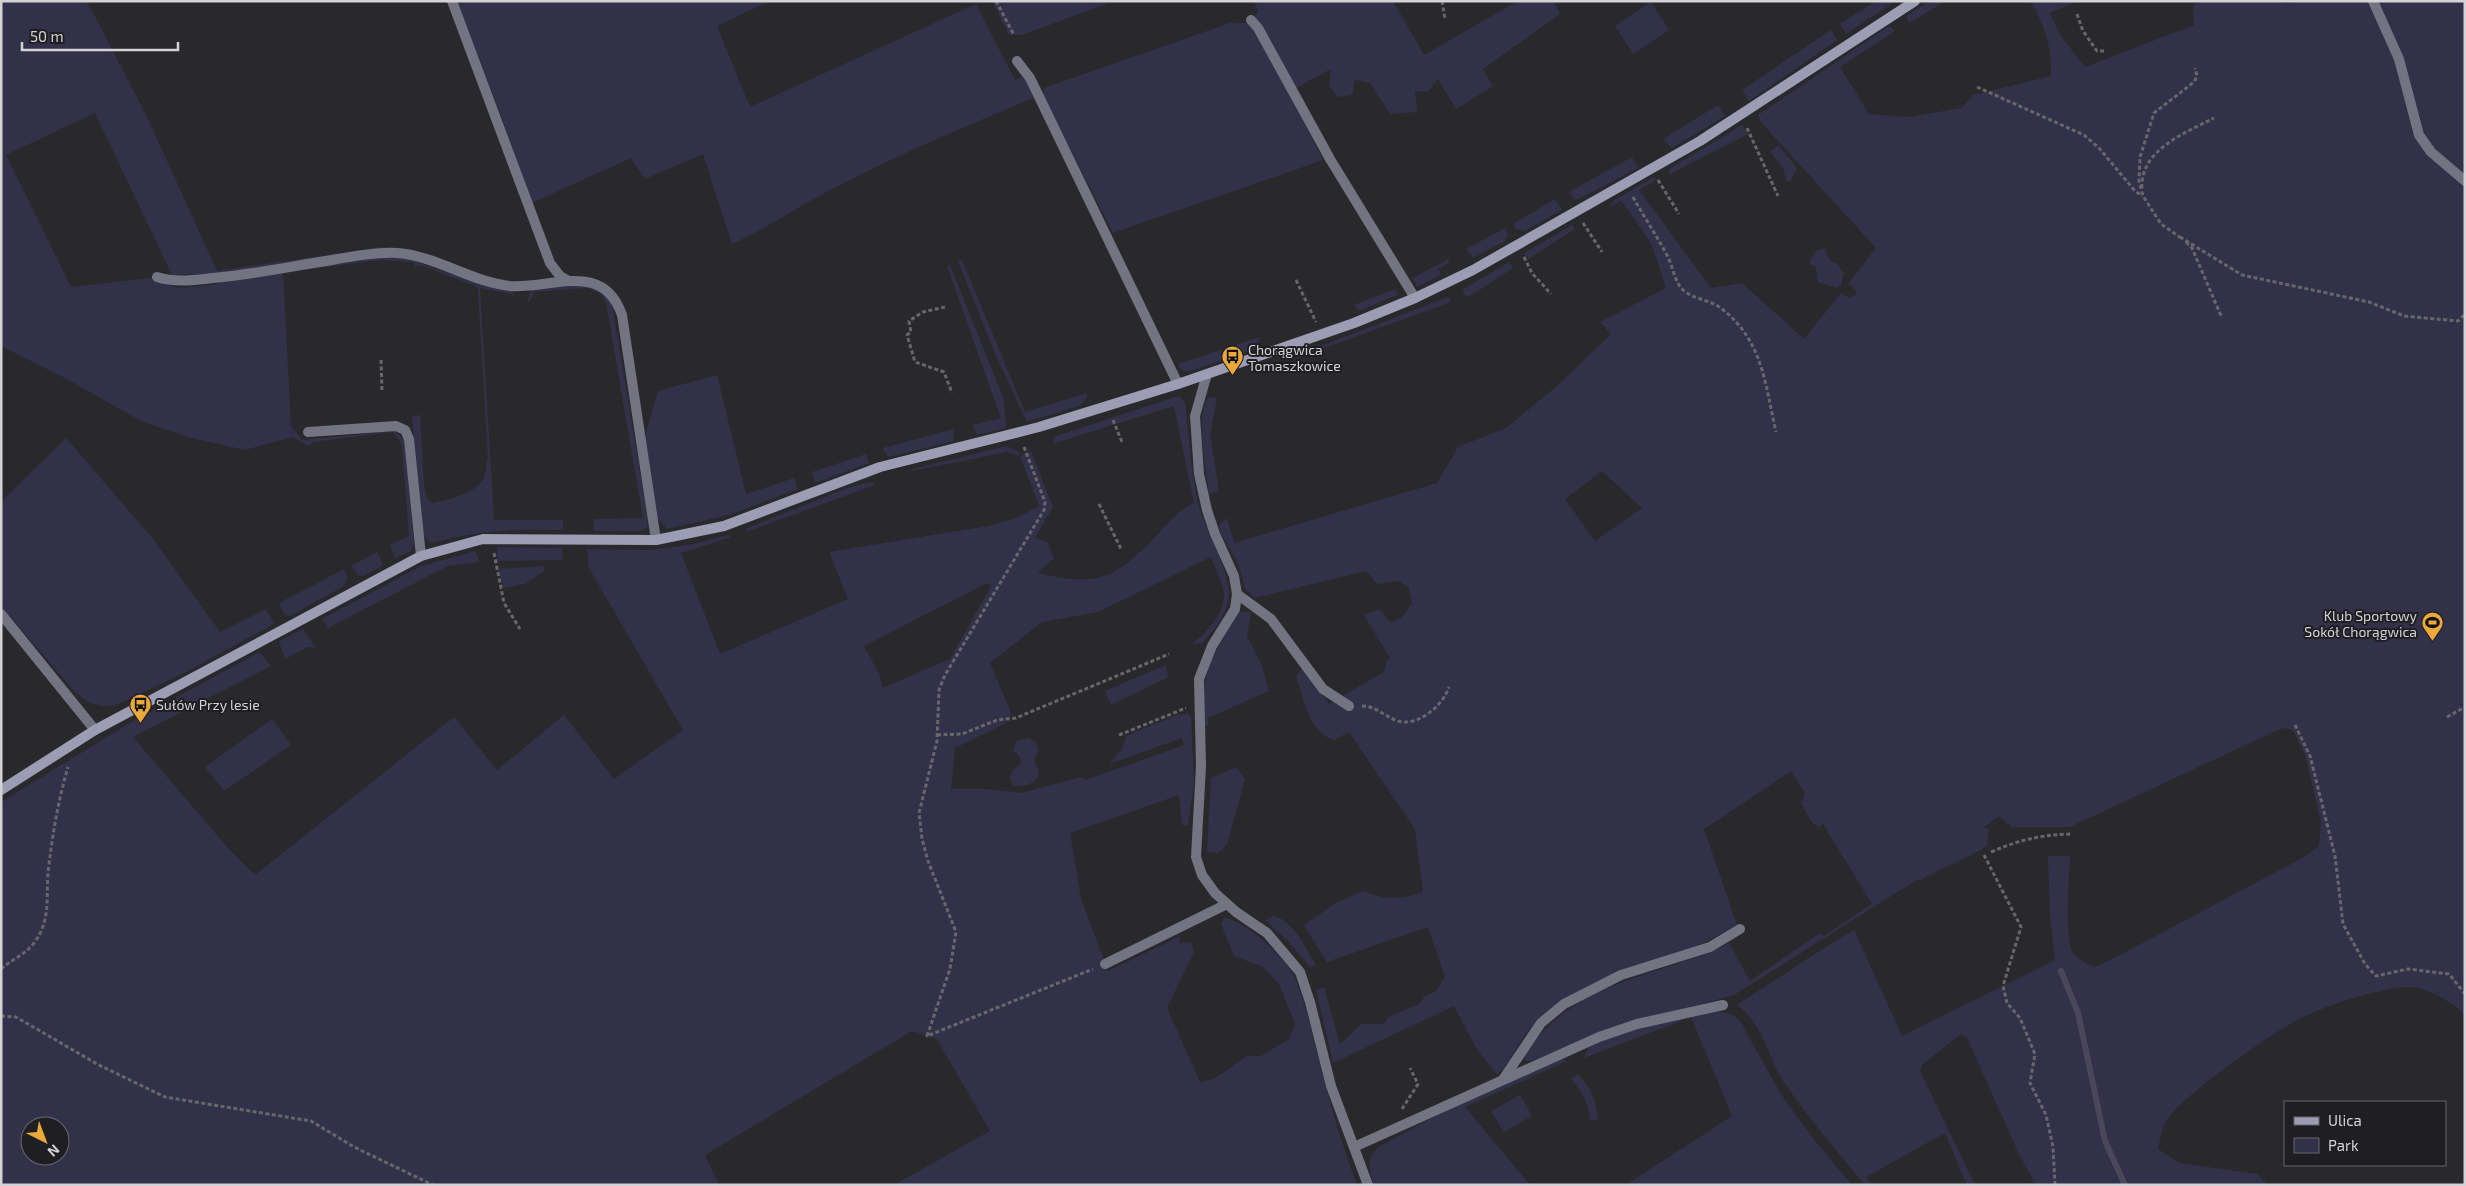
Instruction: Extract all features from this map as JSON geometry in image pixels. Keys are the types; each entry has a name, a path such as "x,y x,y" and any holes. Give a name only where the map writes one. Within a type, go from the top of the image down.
{"street":[{"path":"452,1 550,263 560,276 570,281"},
{"path":"1,790 95,730 421,556 483,539 656,540 724,526 880,468 1020,432 1178,384 1354,323 1415,298 1473,270 1740,117 1915,1"},
{"path":"2373,1 2399,59 2419,135 2431,152 2465,181"},
{"path":"1251,20 1258,28 1330,159 1415,298"},
{"path":"1017,61 1030,78 1178,384"},
{"path":"157,277 171,281 206,279 352,257 398,253 419,257 494,283 511,286 570,281 602,285 611,292 622,315 656,540"},
{"path":"1207,374 1195,416 1199,474 1207,510 1215,534 1234,576 1237,594 1235,609 1204,663 1199,679 1201,766 1196,857 1202,875 1215,893 1267,933 1300,972 1310,1002 1331,1086 1368,1185"},
{"path":"308,432 396,426 405,430 409,439 421,556"},
{"path":"1237,594 1271,618 1323,689 1336,700 1349,706"},
{"path":"1,614 95,730"},
{"path":"1106,964 1227,904"},
{"path":"1503,1078 1541,1023 1564,1004 1622,976 1710,947 1740,929"},
{"path":"1354,1147 1503,1078 1599,1037 1629,1027 1723,1005"}],"path":[{"path":"996,1 1014,35"},
{"path":"1442,1 1445,19"},
{"path":"2077,14 2091,44 2097,50 2106,51"},
{"path":"2195,68 2197,76 2194,82 2154,113 2149,121 2140,157 2139,181 2143,196 2162,224 2242,275 2369,302 2404,316 2458,321 2465,314"},
{"path":"1977,87 2084,135 2099,148 2135,191 2143,196"},
{"path":"2143,196 2142,177 2148,162 2167,144 2214,118"},
{"path":"1750,133 1778,196"},
{"path":"1658,180 1679,214"},
{"path":"1625,183 1665,251 1681,287 1693,297 1711,302 1721,308 1749,337 1765,384 1776,432"},
{"path":"1583,224 1602,252"},
{"path":"2180,237 2192,248 2222,318"},
{"path":"1526,260 1532,273 1551,294"},
{"path":"1296,280 1316,320"},
{"path":"945,307 924,312 909,321 911,332 907,335 915,362 944,372 952,393"},
{"path":"381,360 382,391"},
{"path":"1114,424 1122,442"},
{"path":"1020,432 1025,454 1045,502 1044,510 945,675 939,690 937,736 919,813 922,839 928,861 956,932 950,968 927,1036 1106,964"},
{"path":"1099,504 1121,550"},
{"path":"494,561 504,603 520,629"},
{"path":"937,736 962,734 997,720 1016,718 1169,654"},
{"path":"1349,706 1367,706 1400,722 1412,721 1439,705 1450,687"},
{"path":"2447,717 2465,707"},
{"path":"1119,735 1178,710"},
{"path":"2295,725 2310,756 2333,847 2343,924 2365,964 2376,976 2408,969 2449,974 2465,994"},
{"path":"1,969 22,956 35,942 44,923 49,898 48,874 59,796 75,742"},
{"path":"1992,852 2014,842 2041,835 2070,834"},
{"path":"1984,855 2021,926 2003,986 2007,1003 2020,1018 2035,1054 2030,1083 2046,1115 2053,1147 2055,1185"},
{"path":"1,1016 16,1017 97,1064 165,1097 311,1121 354,1147 433,1185"},
{"path":"1400,1111 1418,1084 1410,1068"}],"green space":[{"path":"1,1 87,1 148,119 217,271 382,247 407,249 434,256 358,252 229,273 172,275 95,113 6,155 71,287 150,278 178,288 204,286 375,257 386,257 407,260 512,290 515,301 512,294 480,288 494,520 563,520 563,530 497,531 431,543 425,538 422,532 412,416 420,415 424,487 428,500 433,503 462,495 475,488 484,478 488,458 478,290 475,286 423,266 415,268 414,263 392,260 374,261 283,273 291,426 302,440 395,431 406,443 414,544 411,551 395,558 390,545 409,536 402,445 393,432 313,442 309,446 292,437 245,450 187,437 141,421 63,377 1,346"},
{"path":"457,1 770,1 717,26 750,107 976,4 1015,80 1024,76 1035,97 872,169 732,244 703,154 645,179 631,158 532,203"},
{"path":"992,1 1105,1 1106,4 1022,35 1009,35"},
{"path":"1254,1 1393,1 1424,55 1518,1 1554,1 1560,14 1483,69 1493,86 1456,109 1438,79 1427,92 1415,91 1417,112 1390,114 1370,83 1355,80 1352,95 1338,97 1329,86 1331,69 1296,88 1255,16 1258,11"},
{"path":"1876,1 1896,1 1846,34 1840,24"},
{"path":"1930,1 1946,1 1909,23 1906,16"},
{"path":"2030,1 2077,1 2050,13 2060,35 2085,67 2194,25 2193,6 2200,1 2285,1 2287,4 2293,1 2368,1 2403,58 2377,1 2465,1 2465,525 2463,526 2465,530 2465,1019 2458,1008 2443,998 2413,987 2396,988 2337,1003 2299,1019 2268,1038 2206,1083 2188,1098 2165,1123 2158,1149 2179,1163 2257,1174 2268,1185 2090,1185 2088,1183 2084,1185 2036,1185 2019,1154 1967,1038 1961,1034 1922,1065 1920,1071 1975,1185 1967,1185 1945,1133 1866,1177 1872,1185 1865,1185 1823,1135 1784,1082 1753,1020 1737,1005 1854,930 1902,1036 2055,960 2050,915 2048,856 2070,856 2068,890 2069,941 2075,955 2095,967 2120,955 2306,856 2319,846 2321,823 2306,757 2294,732 2290,729 2282,728 2070,827 2011,827 1999,816 1984,827 1989,830 1987,846 1921,880 1918,879 1734,995 1604,1031 1532,1061 1526,1061 1524,1057 1544,1031 1566,1011 1590,996 1729,943 1750,981 1820,933 1824,936 1872,904 1823,824 1819,827 1812,823 1801,803 1805,793 1791,771 1704,829 1737,925 1698,946 1629,967 1565,998 1540,1017 1526,1033 1504,1068 1497,1074 1478,1051 1454,1006 1333,1063 1316,990 1324,987 1340,1045 1361,1024 1383,1024 1390,1016 1419,1004 1425,996 1436,991 1445,977 1428,927 1327,962 1304,925 1336,903 1363,891 1393,898 1423,892 1415,829 1349,732 1334,740 1318,730 1308,714 1296,676 1302,669 1329,704 1384,672 1387,660 1390,658 1364,615 1379,609 1391,623 1402,617 1412,604 1409,588 1399,581 1377,584 1366,571 1255,598 1245,589 1239,565 1220,532 1219,525 1227,518 1234,543 1437,483 1458,447 1506,428 1557,386 1611,334 1600,322 1666,288 1652,245 1625,205 1621,201 1610,207 1614,200 1654,177 1657,180 1639,190 1711,288 1742,283 1804,339 1841,293 1849,298 1856,295 1857,293 1853,287 1848,284 1876,248 1760,121 1758,115 1889,26 1895,31 1840,67 1869,114 1908,117 1962,108 1973,95 2051,76 2049,46 2044,28","holes":["1602,471 1642,508 1595,541 1565,499"]},
{"path":"1651,2 1669,30 1633,54 1615,26"},
{"path":"1230,23 1248,23 1255,29 1323,160 1113,233 1043,95 1044,88"},
{"path":"1831,30 1837,40 1749,101 1742,90"},
{"path":"1718,105 1725,116 1672,148 1663,139"},
{"path":"1742,125 1748,134 1670,174 1669,169"},
{"path":"1778,145 1797,168 1791,181 1787,182 1783,168 1770,152"},
{"path":"1632,157 1638,168 1579,199 1574,199 1569,192"},
{"path":"1555,199 1562,210 1525,231 1516,229 1513,224"},
{"path":"1572,225 1575,229 1528,259 1524,253"},
{"path":"1505,228 1508,235 1504,242 1473,258 1466,249"},
{"path":"1824,249 1831,262 1836,263 1844,273 1841,285 1837,288 1818,282 1816,267 1810,265 1811,258 1817,250"},
{"path":"1448,259 1449,263 1438,269 1441,275 1417,287 1413,278"},
{"path":"962,260 1025,412 1087,393 1087,398 1079,406 1027,422 997,358 958,261"},
{"path":"1509,262 1513,268 1472,295 1466,296 1462,290"},
{"path":"950,265 1004,400 1006,428 977,435 972,425 1001,418 947,266"},
{"path":"567,285 592,288 600,293 587,288 534,292 530,301 527,301 532,289"},
{"path":"1394,289 1399,294 1359,311 1354,305"},
{"path":"600,293 612,304 648,520 647,528 642,531 593,531 594,519 643,518 606,302"},
{"path":"1448,297 1451,302 1297,358 1297,355"},
{"path":"1260,337 1256,349 1187,372 1181,370 1178,364"},
{"path":"717,375 746,494 794,478 798,489 729,515 667,529 658,519 645,437 658,391"},
{"path":"1175,397 1180,397 1185,403 1198,503 1228,584 1228,601 1216,627 1202,643 1192,644 1213,623 1221,610 1223,602 1223,586 1211,557 1098,612 1042,622 990,663 1012,715 1004,724 955,748 951,789 985,789 1022,793 1081,777 1086,780 1184,745 1182,738 1109,764 1122,749 1126,736 1179,714 1179,716 1187,713 1191,716 1194,784 1188,825 1182,825 1179,795 1070,833 1081,899 1108,971 1180,936 1179,943 1191,942 1194,952 1167,1008 1200,1082 1214,1079 1247,1056 1261,1056 1289,1039 1295,1024 1279,984 1263,967 1234,956 1221,924 1224,918 1232,920 1252,931 1281,958 1293,974 1300,992 1334,1116 1357,1185 894,1185 990,1131 937,1039 912,1031 705,1155 719,1185 1,1185 1,802 128,724 259,652 271,666 133,737 227,847 255,875 454,717 497,770 564,715 614,779 683,730 589,568 587,549 649,550 689,545 728,535 731,537 681,553 720,654 848,599 829,552 988,526 1016,518 1039,506 1020,456 1031,451 1053,507 1035,538 1047,542 1054,558 1038,573 1077,579 1092,579 1106,576 1118,569 1144,548 1175,516 1194,503 1174,406 1052,444 1056,436","holes":["987,583 991,586 950,659 883,688 879,674 864,646"]},
{"path":"1208,397 1217,398 1210,435 1219,491 1209,494 1202,431 1204,406"},
{"path":"953,429 954,441 888,457 883,448"},
{"path":"66,438 153,539 220,632 266,609 274,624 184,673 114,706 101,706 88,702 75,692 1,606 1,502"},
{"path":"1007,446 1019,452 1020,456 1007,452 912,471 912,469"},
{"path":"866,454 869,463 815,483 812,472"},
{"path":"872,482 875,485 746,532 747,528 850,487"},
{"path":"497,547 562,548 563,560 497,561"},
{"path":"475,551 480,562 448,566 328,628 322,619 421,566"},
{"path":"377,552 383,565 363,576 358,575 351,566"},
{"path":"544,566 544,571 525,584 503,588 499,569"},
{"path":"344,569 348,577 344,586 290,616 285,615 279,603"},
{"path":"1239,612 1251,612 1247,636 1262,666 1269,691 1208,718 1208,726 1204,724 1204,695 1207,675 1218,647"},
{"path":"303,629 316,648 308,647 285,659 279,641"},
{"path":"1166,665 1168,677 1111,705 1105,691"},
{"path":"272,719 291,745 224,791 205,767"},
{"path":"1029,738 1036,742 1038,751 1034,760 1039,773 1035,781 1025,786 1013,786 1010,778 1013,770 1021,764 1020,757 1013,750 1017,740"},
{"path":"1236,767 1245,779 1227,844 1218,853 1207,852 1211,778"},
{"path":"1273,916 1287,923 1293,929 1316,965 1310,967 1288,941 1265,920"},
{"path":"1716,1011 1733,1015 1740,1021 1780,1093 1815,1141 1852,1185 1626,1185 1732,1116 1691,1017 1584,1058 1589,1046 1640,1028"},
{"path":"1562,1059 1572,1064 1565,1062 1465,1107 1530,1185 1374,1185 1370,1161 1377,1148 1461,1102"},
{"path":"1578,1074 1592,1095 1598,1120 1590,1121 1585,1098 1571,1079"},
{"path":"1520,1095 1532,1116 1504,1132 1491,1111"}],"waterway":[{"path":"2061,971 2078,1013 2105,1141 2125,1185"}],"place":[{"name":"Chorągwica Tomaszkowice","path":"1232,376"},
{"name":"Klub Sportowy Sokół Chorągwica","path":"2433,642"},
{"name":"Sułów Przy lesie","path":"140,723"}]}
